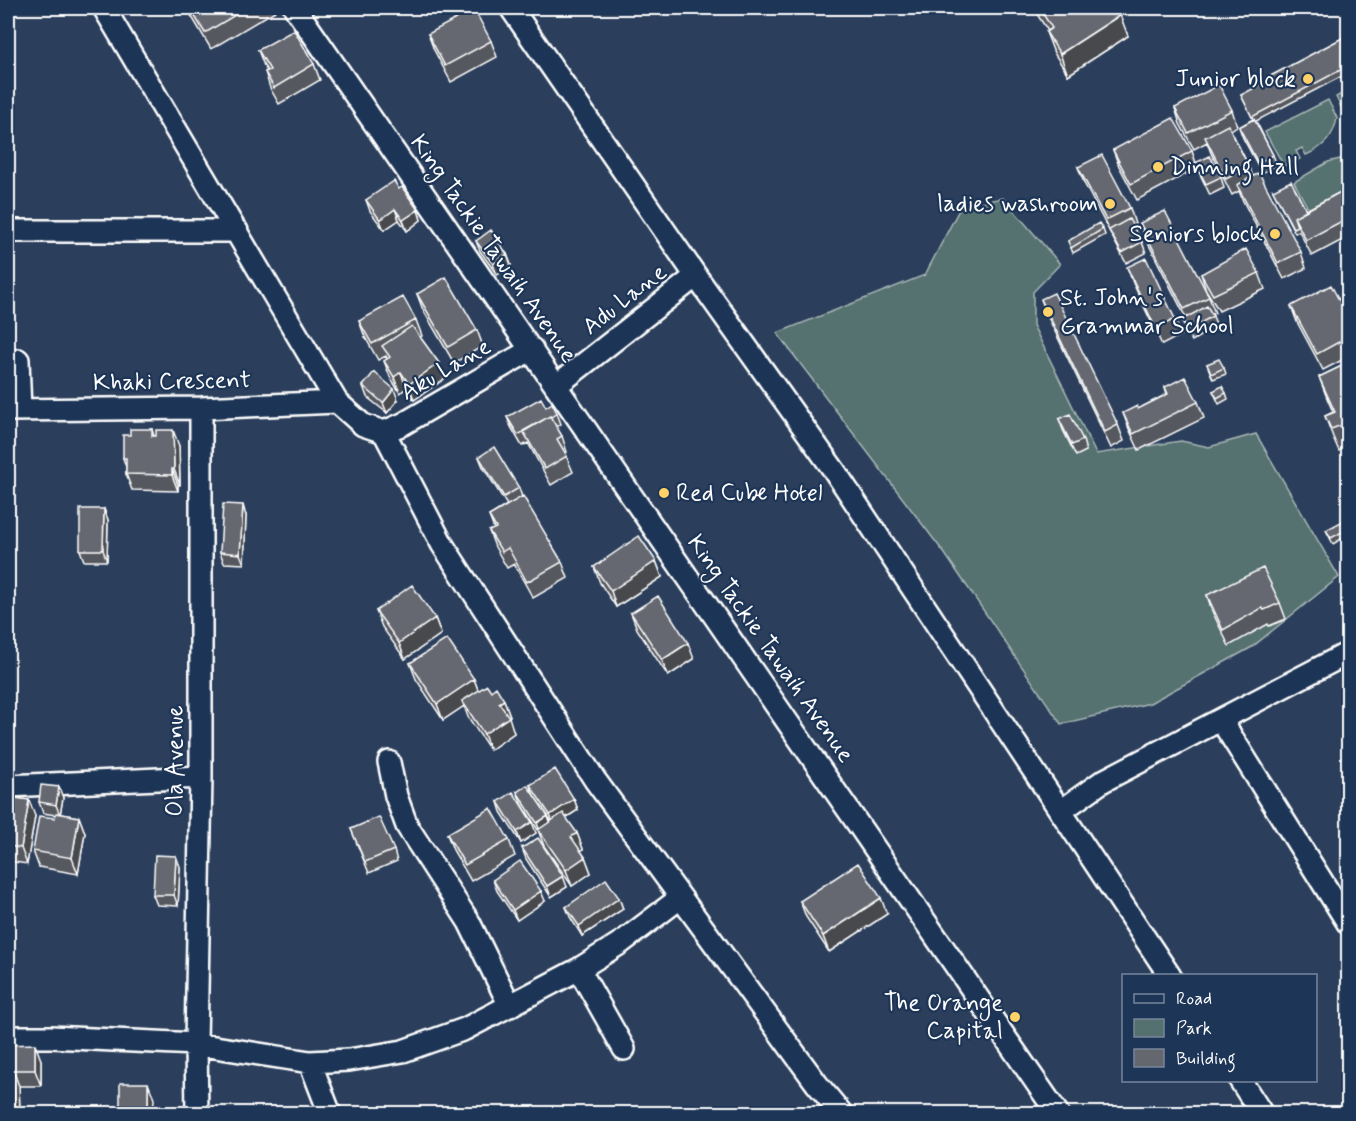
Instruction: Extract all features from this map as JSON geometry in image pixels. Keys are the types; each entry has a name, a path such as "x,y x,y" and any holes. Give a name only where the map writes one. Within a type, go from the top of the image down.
{"street":[{"path":"104,8 337,402 363,425 384,432 442,544 595,780 817,1084 842,1113"},
{"name":"King Tackie Tawaih Avenue","path":"295,8 1058,1113"},
{"path":"511,8 696,276 836,473 1169,974"},
{"path":"8,231 237,231"},
{"name":"Adu Lane","path":"557,385 696,276"},
{"name":"Aku Lane","path":"384,432 403,424 532,349"},
{"path":"14,410 18,360"},
{"name":"Khaki Crescent","path":"14,410 201,408 337,402"},
{"name":"Ola Avenue","path":"197,1113 196,1044 201,777 201,408"},
{"path":"1060,810 1103,781 1348,653"},
{"path":"1221,720 1348,923"},
{"path":"389,762 396,796 407,826 469,922 510,1006"},
{"path":"8,786 201,777"},
{"path":"8,1037 196,1044 310,1062 349,1060 403,1051 465,1029 579,969 622,942 680,898"},
{"path":"579,969 624,1049"},
{"path":"310,1062 330,1113"},
{"path":"1241,1082 1262,1113"}],"green space":[{"path":"1348,90 1348,115 1343,111 1336,97"},
{"path":"1328,100 1337,118 1330,136 1318,149 1306,155 1302,148 1296,151 1300,159 1284,166 1265,132"},
{"path":"1348,160 1348,190 1309,210 1294,182 1328,162"},
{"path":"1003,198 1060,264 1033,292 1033,325 1096,454 1181,441 1209,447 1256,434 1339,577 1252,647 1150,703 1061,724 945,554 777,333 925,275 961,206"}],"building":[{"path":"190,8 247,8 205,33"},
{"path":"1039,8 1115,8 1120,15 1060,54 1046,32 1052,28"},
{"path":"474,9 491,41 445,66 428,34"},
{"path":"294,30 314,64 274,88 265,72 270,70 258,50"},
{"name":"Junior block","path":"1348,35 1348,66 1252,117 1241,95 1266,82 1265,79"},
{"path":"1219,85 1232,110 1188,133 1175,108"},
{"path":"1173,118 1192,151 1131,184 1113,150"},
{"path":"1254,119 1273,155 1258,163 1239,127"},
{"path":"1228,125 1249,167 1226,179 1205,137"},
{"name":"ladies washroom","path":"1102,155 1130,208 1106,220 1078,167"},
{"path":"1210,156 1221,177 1206,184 1195,163"},
{"name":"Seniors block","path":"1259,173 1301,252 1278,263 1237,185"},
{"path":"394,181 399,189 402,187 418,210 403,220 395,209 380,220 366,200"},
{"path":"1291,181 1306,210 1294,217 1297,226 1293,228 1273,190"},
{"path":"1348,188 1348,218 1306,240 1294,217"},
{"path":"1165,211 1209,297 1184,309 1140,223"},
{"path":"1129,219 1142,242 1122,253 1109,230"},
{"path":"1099,223 1103,229 1071,248 1068,241"},
{"path":"491,230 507,254 493,264 476,241"},
{"path":"1246,249 1259,273 1213,295 1201,274"},
{"path":"1146,258 1175,319 1156,329 1127,267"},
{"path":"446,277 477,330 448,347 417,294"},
{"path":"1331,285 1348,317 1348,337 1317,354 1291,306"},
{"path":"1054,293 1118,425 1105,432 1041,299"},
{"path":"403,297 416,320 372,344 359,321"},
{"path":"1207,306 1213,316 1188,330 1182,320"},
{"path":"412,326 439,363 409,384 401,372 394,377 384,361 390,357 382,346"},
{"path":"1219,359 1224,368 1211,374 1207,364"},
{"path":"1348,363 1348,440 1342,425 1331,429 1325,416 1335,412 1319,377"},
{"path":"374,372 394,389 383,403 363,386"},
{"path":"1185,377 1198,402 1133,434 1123,413 1137,406 1138,409 1168,394 1165,387"},
{"path":"1222,386 1226,393 1217,398 1213,391"},
{"path":"541,398 546,407 552,403 557,413 518,435 507,417"},
{"path":"1070,414 1083,440 1072,445 1059,419"},
{"path":"550,416 562,436 557,439 567,456 545,469 523,431"},
{"path":"130,429 152,429 152,436 156,436 156,430 173,430 174,469 172,469 172,475 126,474 123,435 130,435"},
{"path":"494,447 519,488 504,497 479,457"},
{"path":"1348,452 1348,464 1343,454"},
{"path":"523,496 562,562 527,582 508,548 502,552 489,531 496,528 489,516"},
{"path":"223,504 243,505 240,554 220,552"},
{"path":"80,509 104,509 103,550 80,550"},
{"path":"1343,521 1348,529 1331,538 1326,530"},
{"path":"639,536 656,561 611,591 594,567"},
{"path":"1263,568 1280,603 1264,610 1262,608 1223,630 1207,595"},
{"path":"412,585 435,618 399,643 376,611"},
{"path":"658,596 688,643 662,660 631,613"},
{"path":"447,639 474,679 437,704 410,663"},
{"path":"487,685 491,691 496,687 504,700 499,703 509,717 484,734 462,701"},
{"path":"555,769 574,799 550,815 530,785"},
{"path":"41,785 59,787 56,805 39,802"},
{"path":"527,785 548,816 537,823 517,792"},
{"path":"513,792 532,822 517,832 498,802"},
{"path":"8,797 29,800 21,848 8,846"},
{"path":"491,808 509,840 465,865 447,834"},
{"path":"56,813 79,817 72,858 33,851 39,816 55,818"},
{"path":"563,813 577,833 571,837 585,857 566,870 538,830"},
{"path":"379,817 394,850 365,862 351,829"},
{"path":"538,838 563,876 547,886 522,848"},
{"path":"155,855 176,856 174,895 153,895"},
{"path":"520,861 541,891 513,910 493,880"},
{"path":"858,863 881,898 823,936 800,901"},
{"path":"606,879 619,898 579,926 566,907"},
{"path":"35,1044 35,1070 13,1070 14,1101 8,1101 8,1045"},
{"path":"120,1083 148,1083 148,1113 120,1113"},
{"path":"8,1104 13,1104 14,1113 8,1113"}],"place":[{"name":"Junior block","path":"1308,79"},
{"name":"Dinning Hall","path":"1158,167"},
{"name":"ladies washroom","path":"1110,204"},
{"name":"Seniors block","path":"1275,234"},
{"name":"St. John's Grammar School","path":"1048,312"},
{"name":"Red Cube Hotel","path":"664,493"},
{"name":"The Orange Capital","path":"1015,1017"}]}
